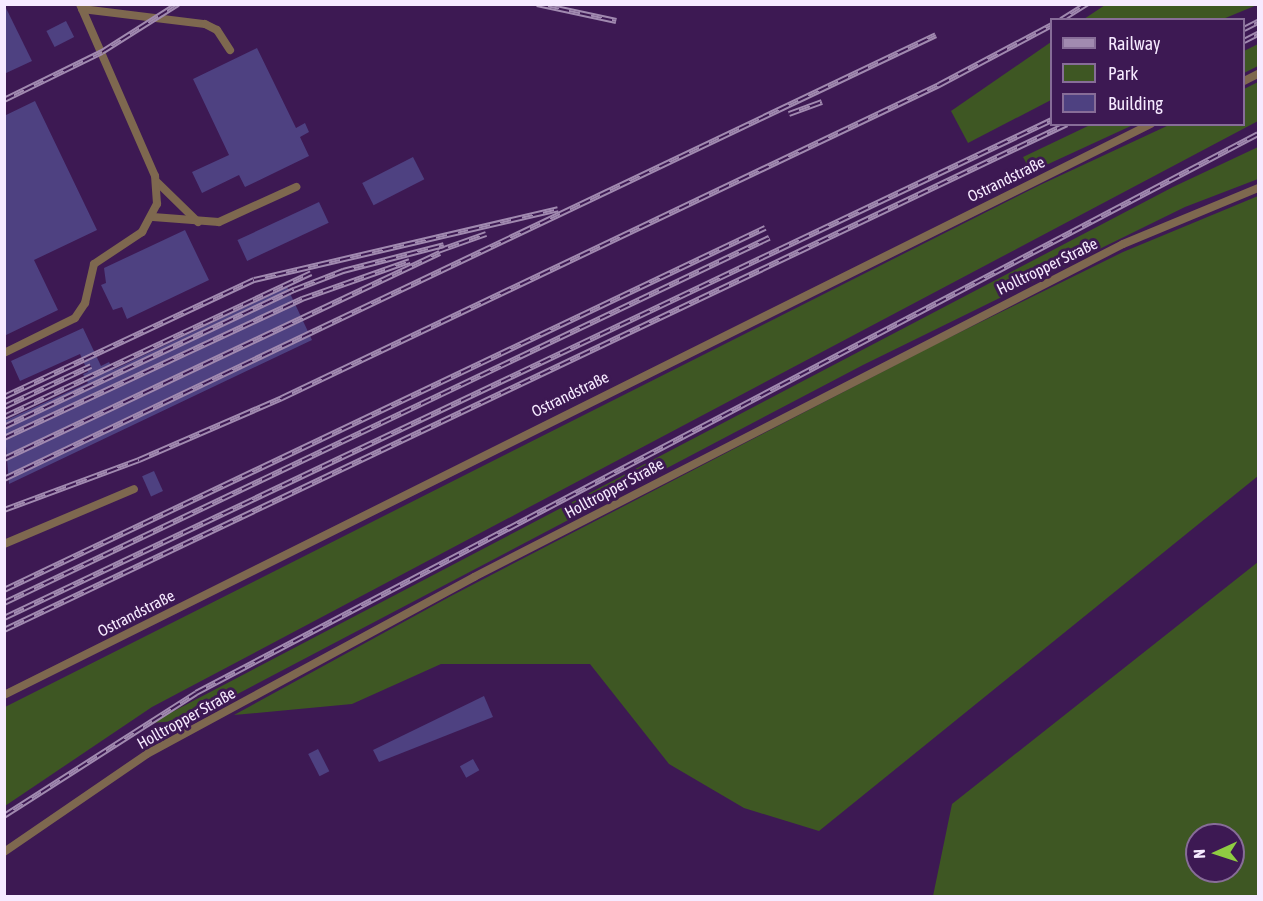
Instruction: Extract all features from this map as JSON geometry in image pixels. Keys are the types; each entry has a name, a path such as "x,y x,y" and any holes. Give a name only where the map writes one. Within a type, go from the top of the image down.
{"lane":[{"path":"81,7 205,24 217,30 230,50"},
{"path":"81,7 158,183 198,222"},
{"name":"Ostrandstraße","path":"4,695 1147,126"},
{"path":"4,353 75,318 85,303 94,264 142,232 153,217 158,183"},
{"path":"153,217 198,222 227,219 296,187"},
{"name":"Holltropper Straße","path":"4,852 147,754 485,572 1123,244 1258,188"},
{"path":"4,544 134,489"}],"green space":[{"path":"1105,4 1257,5 1225,18 1086,18"},
{"path":"1050,43 1050,101 968,143 951,111"},
{"path":"1258,44 1258,66 1245,72 1245,50"},
{"path":"1258,82 1258,121 152,707 5,806 5,707 1040,185 1167,126 1245,126 1245,88"},
{"path":"1088,126 1131,126 1031,172 1023,157"},
{"path":"1258,147 1258,179 1185,207 863,365 188,720 151,723 1173,187"},
{"path":"1258,196 1258,476 819,831 744,808 669,764 590,664 441,664 352,704 234,715 451,596 932,346 1123,252"},
{"path":"1258,562 1258,896 933,896 952,804"}],"building":[{"path":"4,4 32,61 4,74"},
{"path":"66,21 74,37 55,47 46,31"},
{"path":"257,48 296,128 305,123 309,132 300,137 309,156 245,187 239,175 202,193 192,172 229,155 193,79"},
{"path":"35,101 97,230 34,260 58,310 4,336 4,116"},
{"path":"413,157 424,179 374,205 362,183"},
{"path":"319,202 329,223 247,261 237,240"},
{"path":"185,230 209,280 127,319 122,307 113,310 101,285 106,283 104,268"},
{"path":"287,287 312,340 9,484 4,421 88,383 83,374 88,372 80,354 20,381 11,361 83,328 101,366 109,362 113,370"},
{"path":"154,471 163,491 151,496 142,476"},
{"path":"484,696 493,717 379,762 373,750"},
{"path":"318,749 329,771 320,776 308,754"},
{"path":"473,759 479,770 466,778 460,766"}],"railway":[{"path":"4,100 102,52 178,4"},
{"path":"537,4 616,21"},
{"path":"1064,18 1087,4"},
{"path":"1245,28 1258,22"},
{"path":"4,510 139,460 282,398 939,85 1050,26"},
{"path":"1245,40 1258,34"},
{"path":"4,479 936,35"},
{"path":"789,114 822,102"},
{"path":"4,618 1050,121"},
{"path":"4,630 1063,126"},
{"path":"4,816 196,693 1258,134"},
{"path":"4,397 254,280 558,209"},
{"path":"4,590 765,228"},
{"path":"438,251 486,234"},
{"path":"4,603 769,238"},
{"path":"4,427 294,290 343,271 444,245"},
{"path":"4,459 440,253"},
{"path":"4,438 302,299 410,261"},
{"path":"4,417 311,273"},
{"path":"4,407 91,366"}]}
